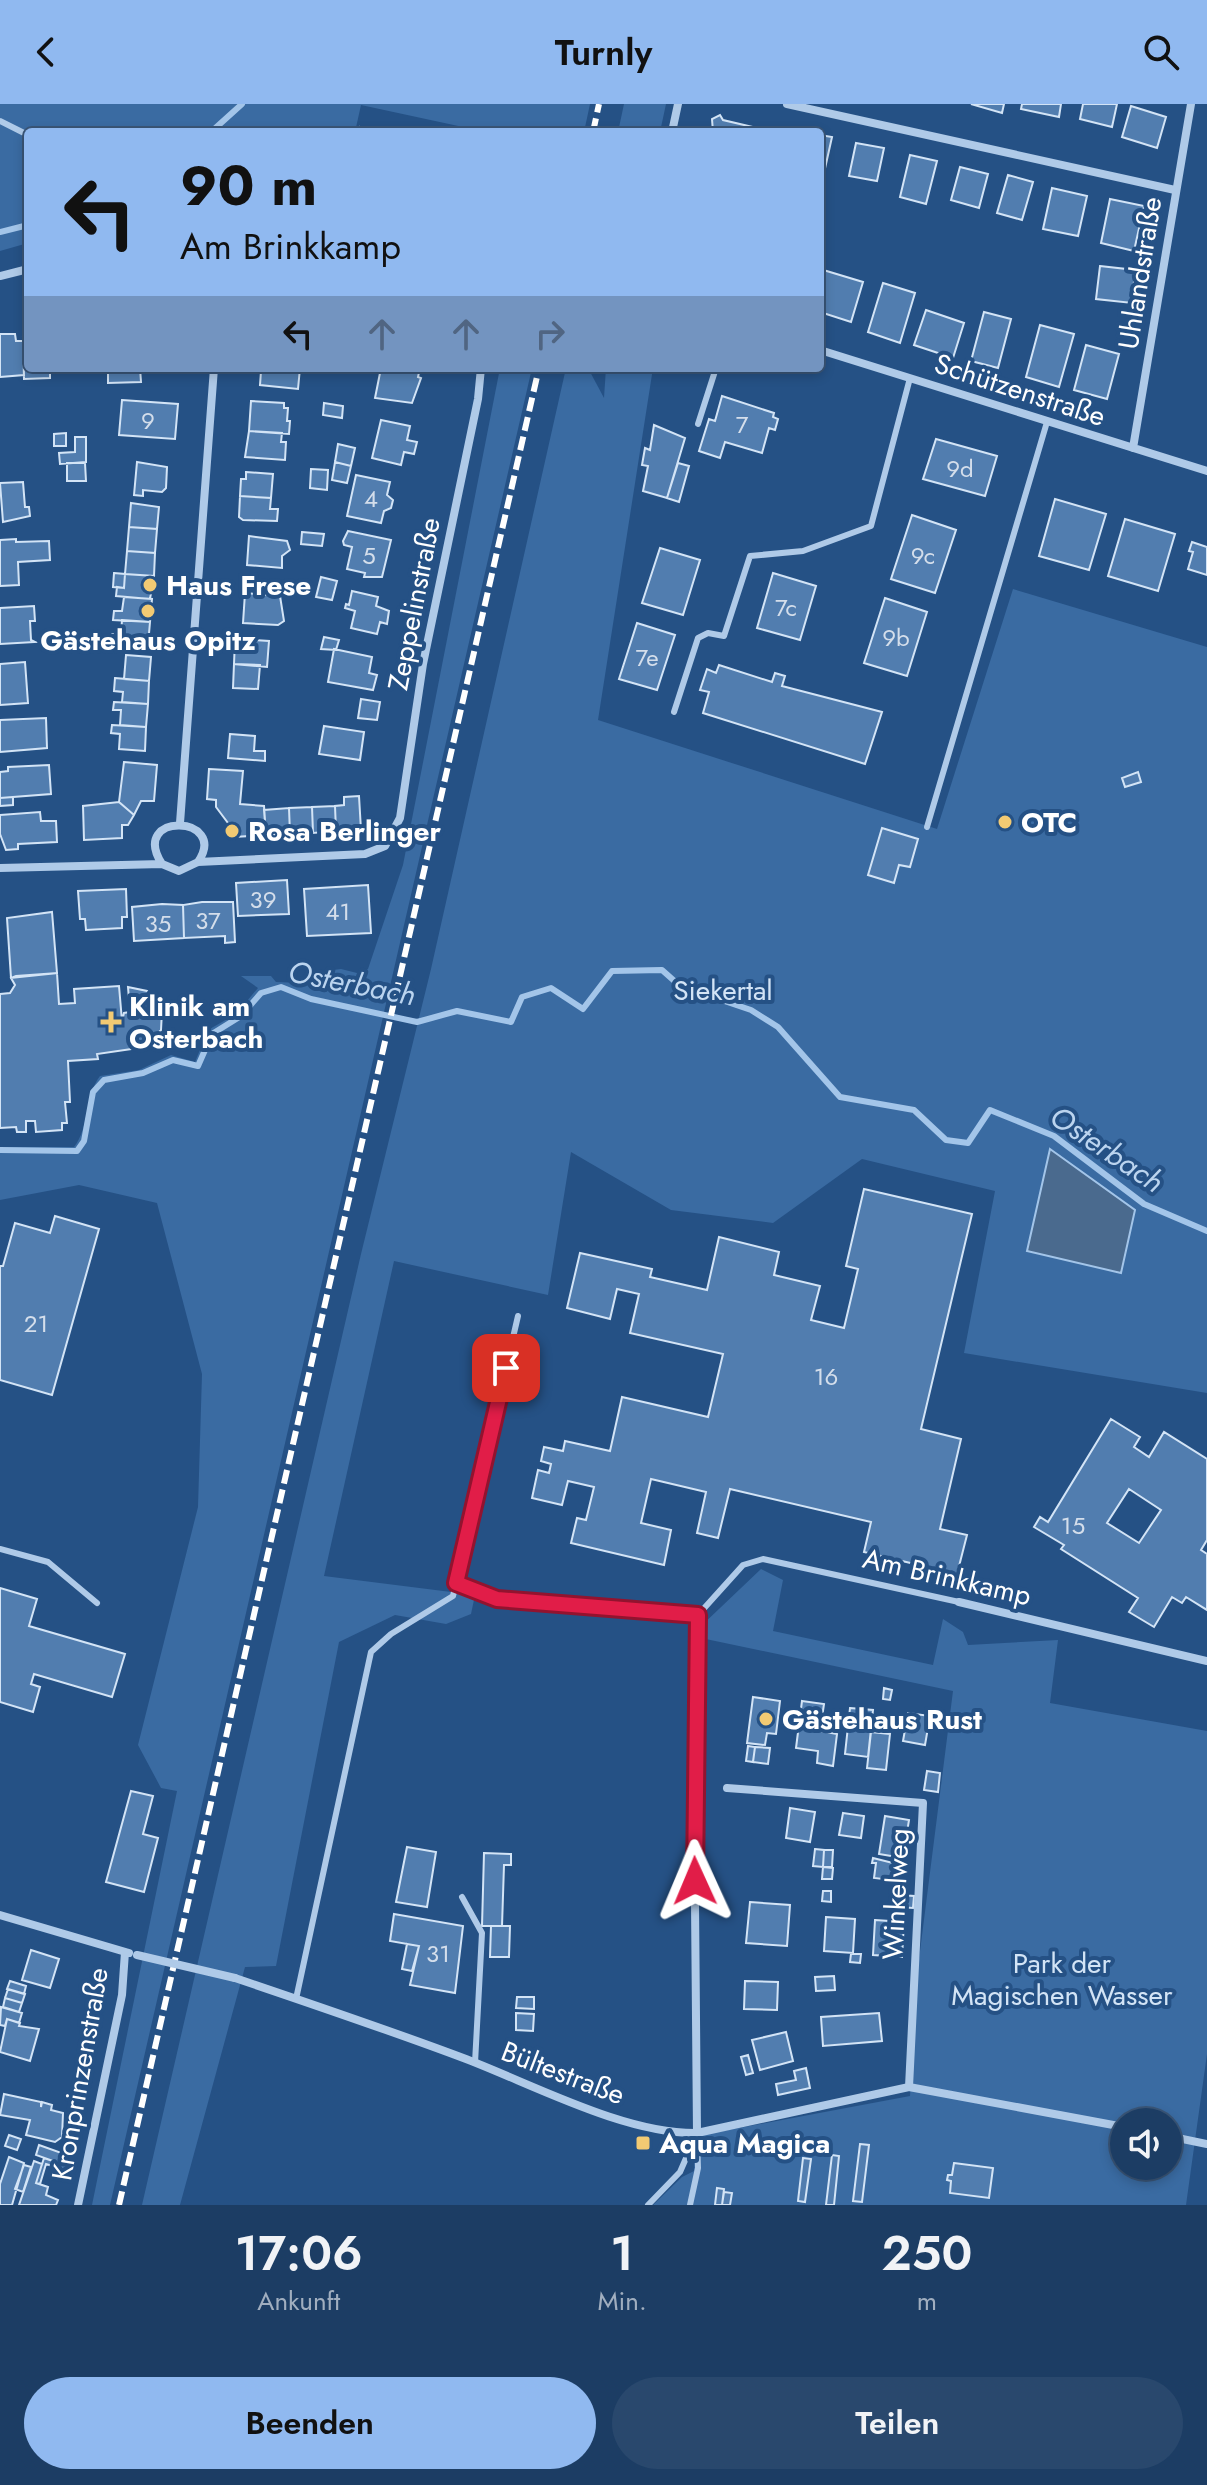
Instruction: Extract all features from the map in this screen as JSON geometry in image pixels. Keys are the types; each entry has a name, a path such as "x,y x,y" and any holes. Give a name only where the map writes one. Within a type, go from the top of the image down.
{"street":[{"path":"673,128 678,104"},
{"path":"787,104 1175,190"},
{"name":"Uhlandstraße","path":"1133,448 1191,104"},
{"path":"0,276 24,270"},
{"name":"Schützenstraße","path":"824,351 1207,471"},
{"path":"180,823 214,372"},
{"name":"Zeppelinstraße","path":"198,862 365,854 385,846 400,818 423,664 478,399 481,372"},
{"path":"0,868 162,864 179,871 198,862 203,848 202,838 190,826 180,823 171,825 157,838 155,847 162,864"},
{"name":"Am Brinkkamp","path":"959,1602 1207,1661"},
{"path":"697,2133 694,1787 698,1615"},
{"name":"Winkelweg","path":"727,1788 923,1803 909,2087"},
{"name":"Bültestraße","path":"0,1915 125,1952 235,1978 475,2063 642,2127 670,2134 697,2133 909,2087 1110,2124"},
{"name":"Kronprinzenstraße","path":"78,2205 122,1995 125,1952"},
{"path":"1182,2139 1207,2144"}],"lane":[{"path":"0,121 24,133"},
{"path":"698,424 715,372"},
{"path":"674,712 698,638 708,633 724,636 750,556 803,551 871,526 910,378"},
{"path":"927,827 1047,422"},
{"path":"296,1999 371,1652 391,1634 453,1596 518,1316"},
{"path":"0,1549 48,1562 97,1603"},
{"name":"Am Brinkkamp","path":"698,1615 743,1565 763,1559 959,1602"},
{"path":"456,1583 497,1599 698,1615"},
{"path":"462,1897 482,1933 475,2063"},
{"path":"648,2205 680,2172 697,2133"},
{"path":"690,2205 698,2168 697,2133"}],"green space":[{"path":"0,104 590,104 585,128 467,128 361,105 356,128 24,128 24,244 0,251"},
{"path":"624,104 666,104 661,128 619,128"},
{"path":"499,372 531,372 110,2205 92,2205 177,1791 161,1788 138,1745 198,1507 202,1374 157,1203 79,1185 0,1200 0,1147 74,1147 83,1130 91,1093 100,1076 139,1070 171,1055 195,1062 208,1030 236,1014 258,988 241,976 271,976 276,982 301,983 317,972 341,969 357,973 368,969 403,865"},
{"name":"Siekertal","path":"565,372 590,372 604,398 606,372 652,372 598,720 937,829 1013,589 1207,647 1207,1393 964,1353 995,1191 862,1159 773,1223 671,1210 571,1152 548,1295 394,1261 324,1576 475,1595 471,1614 446,1624 395,1615 339,1642 276,1966 245,1967 180,2205 142,2205 361,1254 431,969"},
{"name":"Park der Magischen Wasser","path":"761,1569 783,1580 773,1631 933,1665 943,1619 963,1632 968,1645 1058,1640 1050,1703 1207,1731 1207,2054 1186,2205 653,2205 682,2177 694,2171 696,2136 910,2096 918,1967 953,1691 701,1638 699,1628"}],"shaded area":[{"path":"1050,1149 1135,1210 1121,1273 1027,1251"}],"building":[{"path":"971,104 1004,104 1002,113"},
{"path":"1022,104 1061,104 1059,117 1021,109"},
{"path":"1083,104 1117,104 1112,127 1080,119"},
{"path":"1131,106 1166,117 1157,148 1122,137"},
{"path":"720,115 723,120 757,128 713,128 712,119"},
{"path":"824,136 832,137 824,173"},
{"path":"856,143 884,148 877,181 849,176"},
{"path":"910,155 937,161 926,204 900,197"},
{"path":"960,167 988,174 979,208 951,200"},
{"path":"1008,175 1033,182 1022,220 997,213"},
{"path":"1052,188 1087,196 1078,236 1043,229"},
{"path":"1110,199 1144,206 1134,251 1101,243"},
{"path":"1100,266 1135,270 1132,303 1096,299"},
{"path":"824,270 863,282 851,322 824,313"},
{"path":"883,283 915,293 900,343 868,332"},
{"path":"926,310 964,323 953,358 914,345"},
{"path":"984,312 1011,319 998,368 971,361"},
{"path":"1040,325 1074,334 1059,387 1026,377"},
{"path":"0,334 15,334 16,341 23,341 24,375 0,377"},
{"path":"23,337 24,372 50,372 50,378 24,379"},
{"path":"1086,345 1119,354 1107,399 1074,390"},
{"path":"108,372 140,372 141,382 108,383"},
{"path":"261,372 300,372 298,389 260,385"},
{"path":"380,372 419,372 418,377 421,378 412,403 375,398"},
{"path":"722,396 774,413 773,417 778,419 775,430 769,428 762,453 725,442 720,458 699,451 709,419 715,421"},
{"path":"122,400 178,404 175,439 119,435"},
{"path":"251,401 284,403 284,408 288,408 289,434 249,431"},
{"path":"324,403 343,406 342,418 323,415"},
{"path":"381,420 410,426 407,440 417,442 414,454 404,452 401,465 372,458"},
{"path":"654,425 685,438 667,498 643,491 648,466 642,465 645,448 650,450"},
{"path":"249,431 282,433 281,442 286,442 285,460 245,457"},
{"path":"66,433 66,446 54,446 54,434"},
{"path":"75,437 86,437 86,462 60,464 59,453 75,452"},
{"path":"936,439 997,456 985,496 923,479"},
{"path":"338,444 355,448 351,466 335,462"},
{"path":"137,462 167,467 166,488 162,492 143,490 143,496 134,495"},
{"path":"335,462 351,466 347,483 332,480"},
{"path":"67,463 85,463 86,481 67,481"},
{"path":"678,463 689,466 679,502 667,498"},
{"path":"311,469 328,470 327,490 310,488"},
{"path":"246,472 273,474 271,498 240,496 241,479 246,479"},
{"path":"356,475 390,482 387,495 393,500 391,508 384,511 381,523 347,516"},
{"path":"23,482 25,507 29,507 30,516 3,522 0,483"},
{"path":"240,496 271,498 270,509 278,509 277,521 243,520 239,517"},
{"path":"1055,499 1106,514 1089,570 1039,556"},
{"path":"131,503 159,507 157,529 129,527"},
{"path":"912,515 956,530 935,593 891,579"},
{"path":"1125,519 1175,534 1158,591 1108,576"},
{"path":"129,527 157,529 155,553 127,551"},
{"path":"348,531 391,540 382,577 364,577 365,573 347,569 352,547 344,545 343,541"},
{"path":"302,532 324,534 322,546 301,544"},
{"path":"249,536 287,541 290,550 282,556 282,568 247,565"},
{"path":"16,539 16,542 49,541 50,560 18,562 19,585 0,586 0,540"},
{"path":"1192,542 1207,547 1207,575 1188,569 1193,552 1189,551"},
{"path":"660,548 700,560 683,615 642,603"},
{"path":"127,551 155,553 154,576 125,574"},
{"path":"114,573 125,574 124,588 113,587"},
{"path":"773,573 816,586 800,640 757,628"},
{"path":"125,574 154,576 150,599 116,596 117,587 124,588"},
{"path":"321,577 337,581 332,600 316,597"},
{"path":"352,591 378,597 376,606 389,611 387,624 380,622 377,634 351,628 355,611 345,608 346,604 349,605"},
{"path":"245,593 280,596 284,621 278,625 243,623"},
{"path":"124,597 152,599 150,622 113,620 114,611 122,611"},
{"path":"885,598 927,612 907,676 864,663"},
{"path":"34,606 35,621 30,621 31,640 35,642 0,644 0,608"},
{"path":"122,620 150,622 148,645 112,643 112,634 121,634"},
{"path":"637,623 675,635 657,690 619,679"},
{"path":"324,637 339,640 336,650 321,649"},
{"path":"235,639 269,641 267,667 234,664"},
{"path":"334,649 372,657 369,673 377,675 373,690 328,682"},
{"path":"126,655 151,657 149,681 124,679"},
{"path":"25,662 28,703 0,705 0,664"},
{"path":"234,664 260,665 258,689 233,688"},
{"path":"719,665 772,682 775,673 785,676 782,686 882,712 865,764 703,713 709,692 700,690 707,669 716,673"},
{"path":"115,678 149,681 148,704 122,702 123,692 114,691"},
{"path":"361,699 380,702 377,720 358,718"},
{"path":"114,702 148,704 146,727 120,725 121,710 113,710"},
{"path":"46,718 47,748 0,752 0,720"},
{"path":"112,725 146,727 145,751 119,749 120,734 111,733"},
{"path":"324,726 364,732 360,760 319,754"},
{"path":"230,734 255,736 254,751 265,751 265,761 228,758"},
{"path":"124,762 157,765 154,801 141,801 134,815 119,802"},
{"path":"49,765 51,794 0,798 0,772 8,771 8,767"},
{"path":"209,769 243,771 240,804 264,806 266,835 234,837 234,823 228,823 216,807 216,800 207,799"},
{"path":"1138,772 1141,782 1125,787 1122,778"},
{"path":"359,796 361,830 336,831 335,806 344,805 344,797"},
{"path":"13,797 13,805 0,806 0,798"},
{"path":"119,802 134,815 128,825 122,825 122,838 84,840 83,806"},
{"path":"335,806 336,831 313,833 312,807"},
{"path":"312,807 313,833 290,834 289,808"},
{"path":"289,808 290,834 266,835 264,810"},
{"path":"40,812 41,821 56,821 57,842 18,844 18,849 6,850 0,834 0,815"},
{"path":"882,828 918,839 910,867 899,865 894,883 868,875"},
{"path":"287,880 289,914 238,916 236,883"},
{"path":"368,885 371,933 307,936 304,889"},
{"path":"126,889 127,917 122,917 122,928 86,930 85,919 80,919 78,891"},
{"path":"233,902 235,942 225,943 225,936 184,938 183,905"},
{"path":"183,905 184,938 134,941 132,907"},
{"path":"52,912 57,973 11,978 7,918"},
{"path":"57,973 59,1004 75,1003 74,989 119,986 122,1021 124,1013 130,1012 128,987 147,991 162,1011 161,1030 145,1047 97,1054 98,1059 68,1061 70,1102 65,1102 67,1123 62,1123 62,1130 36,1132 35,1121 26,1121 26,1132 17,1132 16,1127 0,1128 0,994 10,993 15,985 11,978 16,976"},
{"path":"864,1189 972,1214 921,1429 961,1439 940,1529 967,1535 957,1574 864,1552 871,1522 730,1489 718,1538 697,1533 706,1492 651,1479 641,1523 671,1530 664,1565 571,1543 577,1518 586,1520 594,1487 568,1481 562,1505 532,1498 538,1470 549,1473 551,1464 541,1461 544,1447 563,1451 565,1441 610,1451 622,1397 708,1417 723,1354 630,1333 639,1294 617,1289 610,1319 567,1308 580,1253 652,1269 650,1277 707,1290 719,1237 779,1252 774,1275 820,1286 811,1320 844,1328 858,1269 846,1266"},
{"path":"55,1216 99,1229 52,1395 0,1380 0,1266 3,1266 15,1223 50,1233"},
{"path":"1111,1419 1140,1437 1134,1447 1149,1457 1164,1432 1207,1459 1207,1540 1201,1550 1207,1554 1207,1610 1186,1597 1182,1603 1172,1597 1154,1627 1129,1612 1138,1598 1061,1549 1064,1545 1034,1527 1040,1517 1048,1522","holes":["1129,1489 1161,1510 1139,1543 1107,1523"]},
{"path":"0,1588 37,1599 29,1626 125,1654 112,1697 34,1674 31,1684 40,1687 33,1712 0,1702"},
{"path":"884,1688 892,1690 890,1700 883,1699"},
{"path":"753,1697 780,1701 776,1734 767,1733 765,1745 747,1743"},
{"path":"802,1701 824,1704 820,1731 837,1734 833,1766 817,1763 818,1751 796,1748"},
{"path":"850,1708 873,1710 868,1757 845,1754"},
{"path":"908,1713 930,1716 925,1745 903,1741"},
{"path":"871,1732 890,1734 886,1770 867,1768"},
{"path":"748,1746 755,1747 753,1762 746,1761"},
{"path":"755,1747 770,1748 768,1764 753,1762"},
{"path":"927,1771 940,1773 938,1792 924,1790"},
{"path":"131,1791 153,1796 143,1834 158,1838 144,1892 106,1882"},
{"path":"790,1808 815,1812 810,1842 786,1838"},
{"path":"843,1813 864,1816 861,1838 839,1835"},
{"path":"885,1816 909,1820 903,1858 879,1854"},
{"path":"407,1847 436,1852 427,1907 396,1902"},
{"path":"815,1849 824,1850 823,1867 813,1866"},
{"path":"824,1850 833,1850 832,1867 823,1867"},
{"path":"484,1853 511,1854 511,1865 504,1865 502,1926 482,1926"},
{"path":"873,1858 893,1863 891,1880 874,1878 876,1863 872,1863"},
{"path":"823,1867 833,1868 832,1879 822,1879"},
{"path":"823,1891 831,1891 831,1902 822,1901"},
{"path":"900,1895 914,1896 913,1908 899,1907"},
{"path":"750,1902 790,1905 787,1946 746,1943"},
{"path":"394,1914 463,1926 455,1993 410,1985 419,1946 390,1941"},
{"path":"826,1917 855,1919 853,1953 824,1951"},
{"path":"875,1920 904,1922 902,1957 873,1955"},
{"path":"491,1926 510,1926 509,1957 490,1957"},
{"path":"407,1944 419,1946 412,1971 402,1969"},
{"path":"31,1950 59,1959 50,1988 22,1980"},
{"path":"851,1954 861,1954 860,1963 850,1962"},
{"path":"834,1976 835,1990 816,1991 815,1977"},
{"path":"10,1981 26,1986 24,1994 7,1989"},
{"path":"745,1981 778,1982 777,2010 744,2009"},
{"path":"8,1989 25,1994 22,2003 5,1998"},
{"path":"517,1997 534,1997 534,2009 516,2008"},
{"path":"5,1998 22,2003 19,2012 3,2007"},
{"path":"1,2007 22,2013 19,2023 7,2019 5,2026 0,2025"},
{"path":"516,2013 534,2014 533,2031 516,2030"},
{"path":"879,2013 882,2041 823,2046 821,2017"},
{"path":"7,2019 20,2023 19,2026 39,2029 30,2061 0,2052"},
{"path":"786,2032 793,2061 760,2070 752,2040"},
{"path":"748,2055 753,2073 746,2075 741,2057"},
{"path":"806,2068 810,2088 778,2095 776,2084 796,2080 794,2071"},
{"path":"4,2094 41,2102 41,2107 42,2102 52,2105 51,2110 63,2113 62,2137 55,2142 26,2135 30,2120 0,2115"},
{"path":"9,2135 21,2139 17,2150 5,2146"},
{"path":"860,2144 869,2145 862,2202 853,2201"},
{"path":"39,2145 70,2156 67,2166 36,2155"},
{"path":"832,2155 839,2156 834,2205 826,2205"},
{"path":"9,2157 24,2163 12,2205 0,2205 0,2184"},
{"path":"44,2158 67,2166 66,2170 46,2164 40,2184 36,2183"},
{"path":"803,2158 811,2159 805,2202 798,2201"},
{"path":"34,2161 42,2164 36,2183 48,2187 46,2195 58,2200 56,2205 19,2205"},
{"path":"954,2163 993,2168 989,2198 950,2193 951,2181 947,2180 948,2175 952,2175"},
{"path":"24,2165 31,2167 23,2192 15,2189"},
{"path":"717,2188 724,2189 722,2205 715,2205"},
{"path":"724,2192 732,2193 730,2205 722,2205"}],"waterway":[{"path":"215,128 242,104"},
{"path":"0,232 24,226"},
{"name":"Osterbach","path":"0,1150 77,1151 84,1141 93,1092 104,1080 143,1073 173,1060 198,1066 212,1034 241,1016 261,993 281,987 311,999 417,1022 457,1011 511,1022 522,997 551,988 583,1009 612,971 662,970 680,986 751,1010 778,1027 840,1097 914,1110 946,1140 968,1143 990,1110 1054,1136 1144,1204 1207,1231"}],"railway":[{"path":"594,128 599,104"},
{"path":"119,2205 538,372"}],"place":[{"name":"Haus Frese","path":"150,585"},
{"name":"Gästehaus Opitz","path":"148,611"},
{"name":"OTC","path":"1005,822"},
{"name":"Rosa Berlinger","path":"232,831"},
{"name":"Klinik am Osterbach","path":"111,1022"},
{"name":"Gästehaus Rust","path":"766,1719"},
{"name":"Aqua Magica","path":"643,2143"}],"route":[{"path":"506,1368 456,1583 497,1599 698,1615 695,1881"}]}
